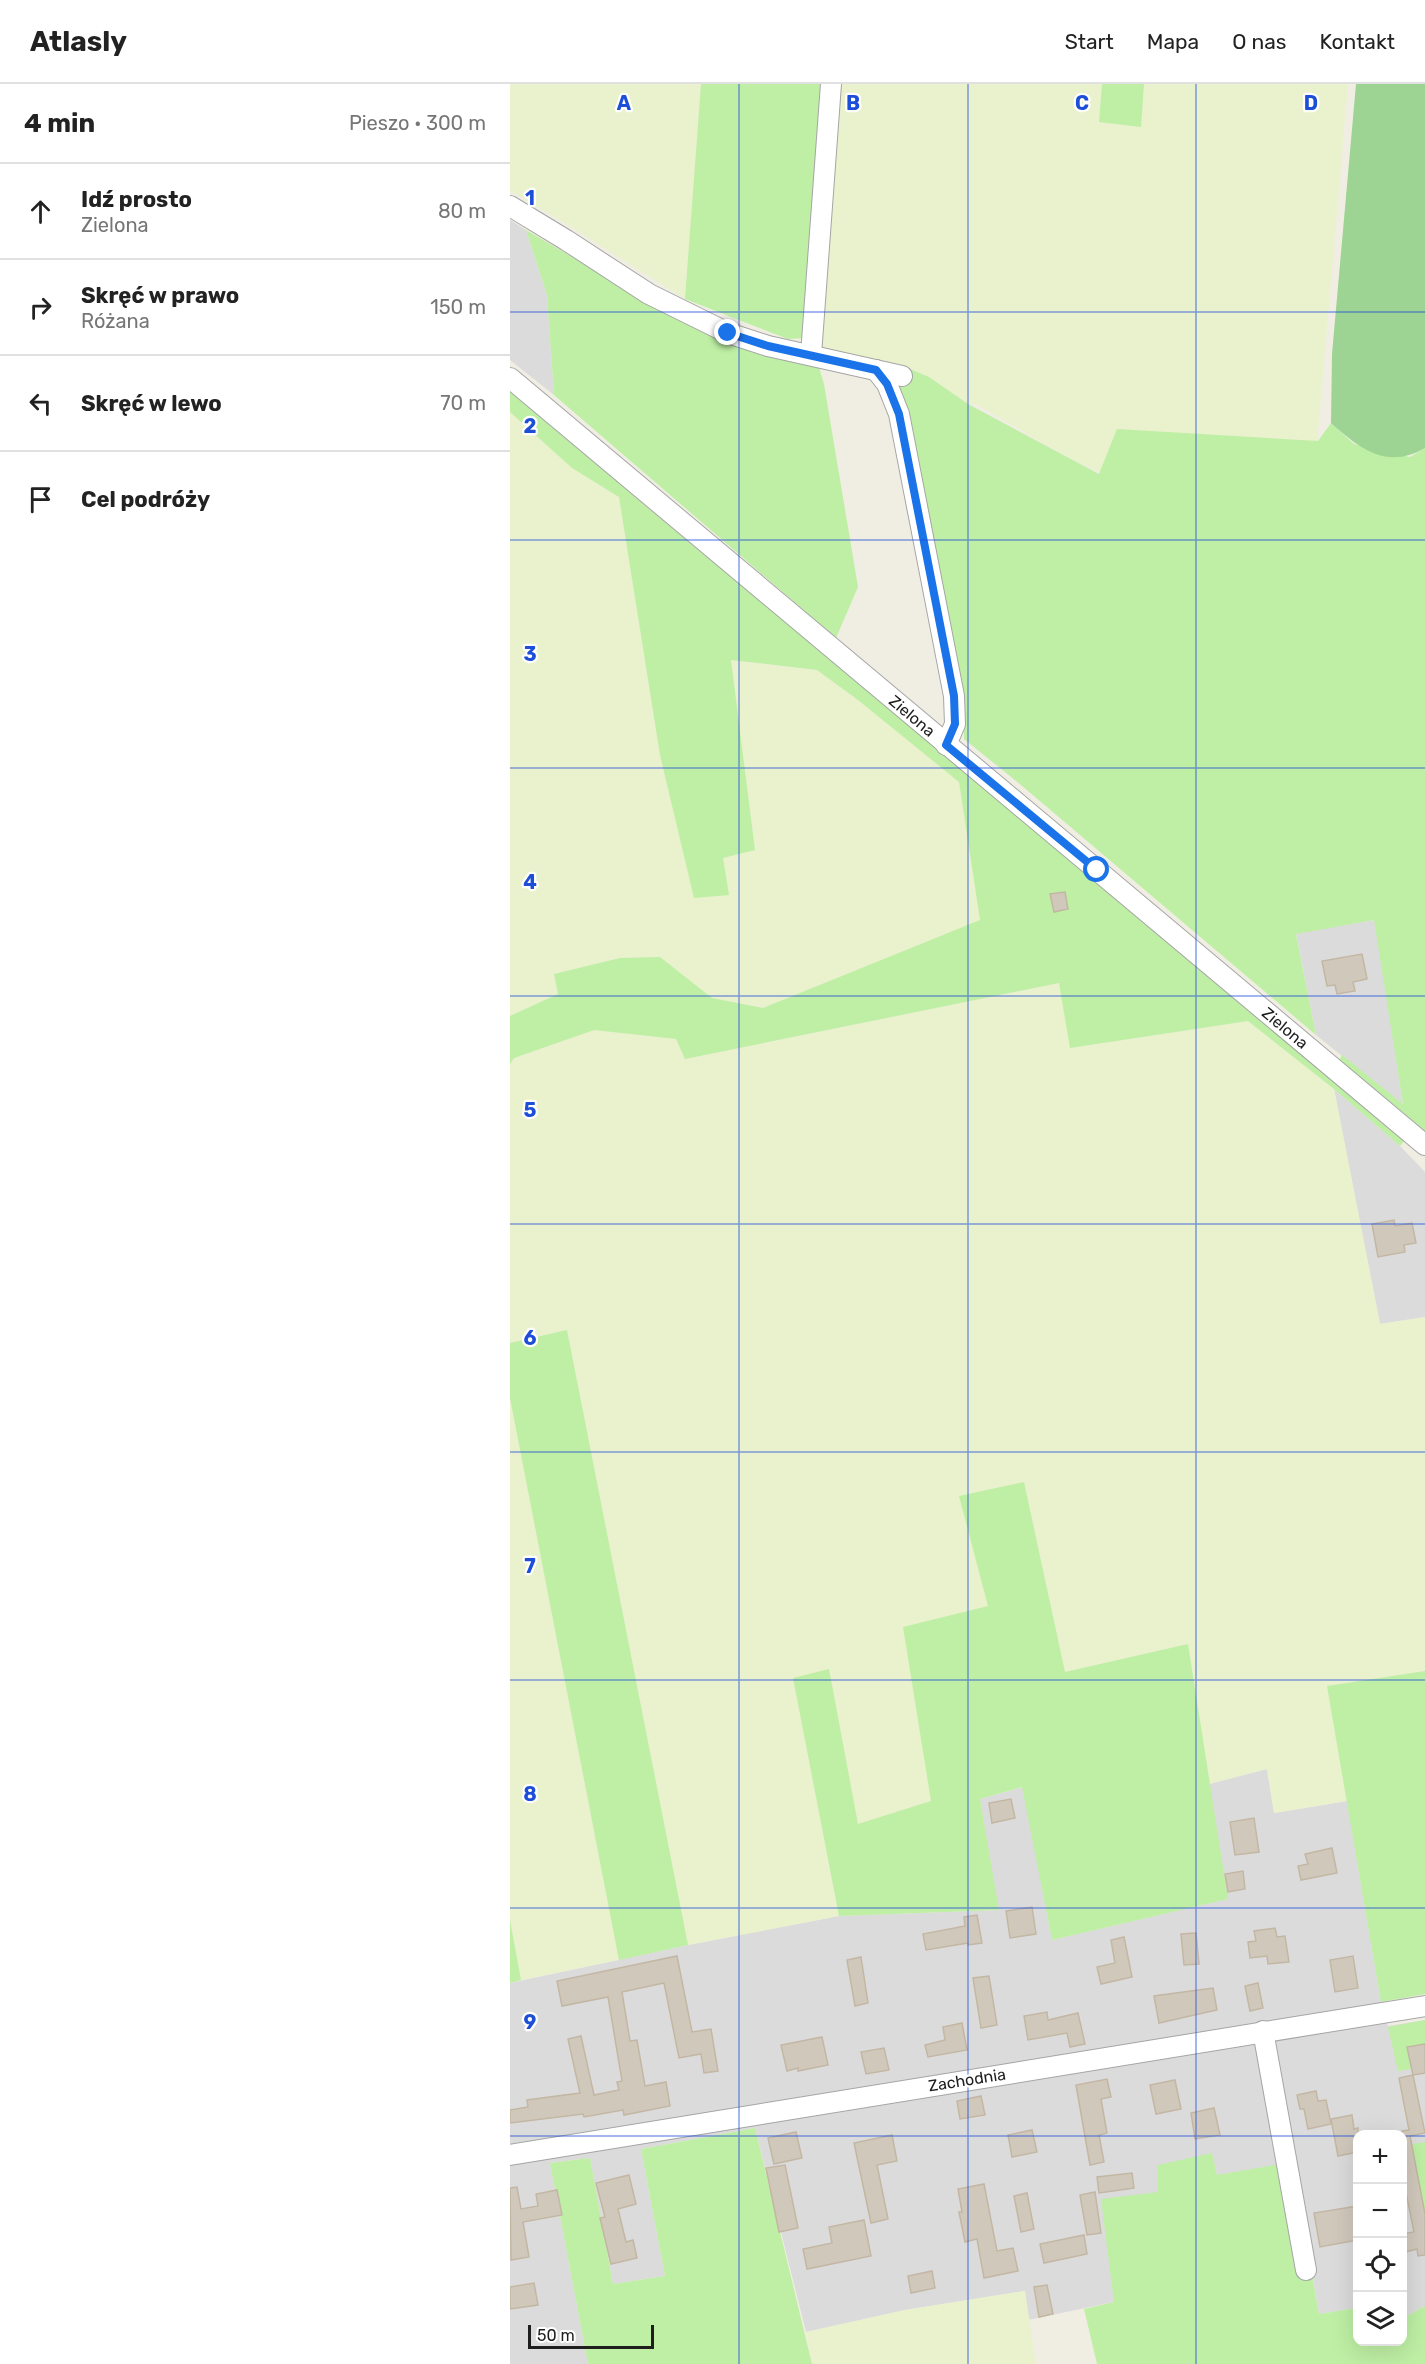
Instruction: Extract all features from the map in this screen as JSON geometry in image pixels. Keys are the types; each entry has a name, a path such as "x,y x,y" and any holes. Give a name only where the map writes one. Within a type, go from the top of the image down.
{"street":[{"path":"811,355 831,84"},
{"path":"510,206 649,294 728,333 768,346 902,376"},
{"path":"876,370 887,384 899,414 954,696 955,724 946,745"},
{"name":"Zielona","path":"510,378 1425,1145"},
{"name":"Zachodnia","path":"510,2155 1425,2006"},
{"path":"1263,2031 1306,2270"}],"shaded area":[{"path":"510,220 526,230 547,295 554,395 510,360"},
{"path":"1375,920 1403,1105 1316,1035 1296,933"},
{"path":"1334,1089 1400,1146 1425,1172 1425,1317 1380,1324"},
{"path":"1267,1769 1274,1813 1347,1801 1381,2002 1388,2026 1425,2020 1425,2306 1407,2316 1407,2130 1353,2130 1353,2309 1319,2314 1300,2201 1217,2175 1212,2154 1159,2192 1114,2302 1028,2320 1025,2291 905,2310 806,2332 755,2128 641,2149 665,2276 613,2284 590,2158 550,2163 588,2364 510,2364 510,1983 839,1916 998,1910 980,1799 1023,1787 1052,1940 1227,1899 1209,1784"}],"green space":[{"path":"510,84 701,84 685,299 510,191"},
{"path":"701,84 823,84 805,338 788,339 685,299"},
{"path":"838,84 1102,84 1099,122 1141,127 1144,84 1348,84 1317,443 1118,429 1100,472 1069,458 976,404 968,404 929,377 905,367 820,350"},
{"path":"1102,84 1144,84 1141,127 1099,122"},
{"path":"1356,84 1425,84 1425,448 1398,457 1386,457 1363,448 1331,423 1332,354"},
{"path":"526,230 615,282 818,364 824,384 858,587 836,638 554,395 547,295"},
{"path":"905,367 929,377 968,404 1099,474 1117,429 1318,441 1331,423 1354,444 1410,457 1425,448 1425,1135 1338,1062 1342,1055 1403,1104 1374,920 1296,934 1316,1035 964,739 964,706 911,420 896,388"},
{"path":"510,389 647,507 1406,1139 1400,1146 1334,1089 1248,1021 1070,1048 1059,983 685,1059 676,1039 594,1030 514,1058 510,1064 510,1016 558,994 554,974 620,958 660,957 712,998 763,1008 980,920 959,782 858,700 817,670 731,660 755,850 723,858 729,895 694,898 660,755 619,497 572,468 510,412"},
{"path":"510,412 572,468 619,497 660,755 723,858 755,850 730,660 817,670 858,700 959,782 980,921 763,1008 712,998 660,957 620,958 555,974 558,994 510,1016"},
{"path":"1060,983 1071,1048 1248,1021 1334,1089 1380,1324 1425,1317 1425,1671 1327,1686 1347,1801 1274,1813 1267,1769 1209,1784 1188,1644 1065,1672 1024,1482 960,1496 988,1606 903,1627 932,1801 858,1825 829,1670 793,1678 839,1916 688,1945 567,1330 510,1343 510,1064 514,1058 594,1030 676,1039 685,1059"},
{"path":"567,1330 688,1945 619,1960 510,1398 510,1343"},
{"path":"510,1398 619,1960 521,1980 510,1920"},
{"path":"1024,1482 1065,1672 1188,1644 1228,1899 1052,1940 1022,1787 980,1799 999,1910 839,1916 793,1678 829,1669 858,1824 931,1801 903,1627 988,1606 959,1496"},
{"path":"1425,1671 1425,1994 1381,2002 1327,1686"},
{"path":"510,1920 521,1980 510,1983"},
{"path":"1425,2020 1425,2044 1407,2047 1411,2069 1398,2071 1388,2027"},
{"path":"755,2128 812,2364 588,2364 550,2163 590,2158 613,2284 665,2276 641,2149"},
{"path":"1425,2142 1425,2214 1412,2144"},
{"path":"1212,2153 1217,2175 1292,2162 1319,2314 1353,2309 1353,2346 1407,2346 1407,2316 1425,2306 1425,2364 1097,2364 1084,2309 1114,2302 1101,2199 1158,2192 1158,2165"},
{"path":"1025,2291 1036,2364 812,2364 806,2332 905,2310"}],"building":[{"path":"1065,892 1068,909 1054,912 1050,894"},
{"path":"1362,954 1367,979 1353,982 1355,991 1337,994 1335,985 1327,986 1322,961"},
{"path":"1394,1220 1395,1226 1412,1223 1416,1243 1404,1245 1405,1252 1378,1257 1372,1224"},
{"path":"1011,1799 1015,1818 992,1823 989,1803"},
{"path":"1254,1818 1259,1852 1235,1855 1230,1822"},
{"path":"1332,1848 1337,1873 1301,1880 1298,1866 1308,1864 1305,1854"},
{"path":"1243,1871 1245,1889 1228,1892 1225,1874"},
{"path":"1032,1907 1036,1934 1010,1938 1006,1911"},
{"path":"977,1915 982,1943 926,1950 923,1934 965,1926 964,1917"},
{"path":"1275,1928 1277,1937 1285,1936 1289,1962 1268,1964 1267,1956 1250,1958 1248,1942 1256,1941 1254,1931"},
{"path":"1196,1933 1199,1964 1184,1965 1181,1934"},
{"path":"1124,1937 1132,1977 1101,1984 1097,1967 1115,1963 1111,1940"},
{"path":"677,1956 692,2032 711,2029 718,2071 704,2073 701,2054 679,2058 664,1983 622,1992 630,2041 637,2040 645,2086 666,2082 670,2106 624,2115 623,2110 584,2117 583,2114 510,2123 510,2110 528,2107 527,2100 580,2093 568,2039 581,2036 594,2095 619,2090 617,2082 622,2081 608,1997 562,2006 557,1981"},
{"path":"1353,1956 1358,1988 1335,1992 1330,1960"},
{"path":"861,1957 868,2003 855,2006 847,1960"},
{"path":"989,1976 997,2025 981,2028 973,1978"},
{"path":"1258,1983 1263,2008 1250,2011 1245,1986"},
{"path":"1213,1988 1217,2010 1159,2023 1154,1996"},
{"path":"1047,2012 1048,2020 1078,2013 1085,2044 1070,2047 1067,2033 1028,2040 1024,2016"},
{"path":"962,2023 967,2050 928,2057 925,2045 945,2040 943,2027"},
{"path":"822,2037 828,2065 787,2071 781,2045"},
{"path":"1425,2044 1425,2073 1413,2075 1407,2047"},
{"path":"884,2048 889,2070 866,2074 861,2052"},
{"path":"1413,2075 1425,2133 1410,2136 1425,2214 1425,2255 1418,2256 1417,2249 1407,2252 1407,2233 1414,2232 1407,2198 1407,2130 1409,2130 1399,2078"},
{"path":"1107,2079 1111,2097 1101,2099 1107,2133 1099,2135 1104,2162 1090,2165 1076,2085"},
{"path":"1175,2080 1181,2109 1156,2114 1150,2085"},
{"path":"1316,2091 1318,2101 1326,2100 1331,2124 1308,2129 1304,2109 1300,2109 1297,2095"},
{"path":"981,2096 985,2115 960,2119 957,2101"},
{"path":"1214,2108 1220,2135 1195,2139 1191,2113"},
{"path":"1352,2115 1354,2129 1358,2128 1358,2130 1353,2130 1353,2153 1338,2156 1331,2119"},
{"path":"1032,2130 1037,2152 1012,2157 1008,2135"},
{"path":"796,2132 802,2158 774,2164 768,2138"},
{"path":"892,2135 897,2161 877,2165 888,2219 871,2223 854,2143"},
{"path":"785,2165 798,2228 779,2232 766,2168"},
{"path":"1132,2173 1134,2188 1099,2193 1097,2177"},
{"path":"629,2175 636,2204 618,2209 626,2242 633,2240 637,2258 611,2264 600,2218 605,2217 596,2183"},
{"path":"984,2184 997,2251 1013,2248 1018,2271 984,2278 977,2239 965,2242 959,2212 962,2212 958,2189"},
{"path":"517,2187 521,2209 538,2206 536,2194 557,2190 562,2215 523,2222 529,2257 511,2260 510,2188"},
{"path":"1095,2192 1101,2233 1087,2235 1080,2195"},
{"path":"1027,2193 1034,2229 1021,2232 1014,2196"},
{"path":"1353,2207 1353,2241 1320,2247 1314,2213"},
{"path":"864,2220 871,2256 807,2269 803,2249 832,2243 829,2227"},
{"path":"1084,2235 1087,2254 1044,2263 1040,2244"},
{"path":"932,2271 935,2288 911,2293 908,2276"},
{"path":"534,2283 538,2305 510,2309 510,2287"},
{"path":"1047,2285 1053,2314 1039,2317 1034,2287"}],"route":[{"path":"728,333 768,346 876,370 887,384 899,414 954,696 955,724 946,745 1097,870"}]}
